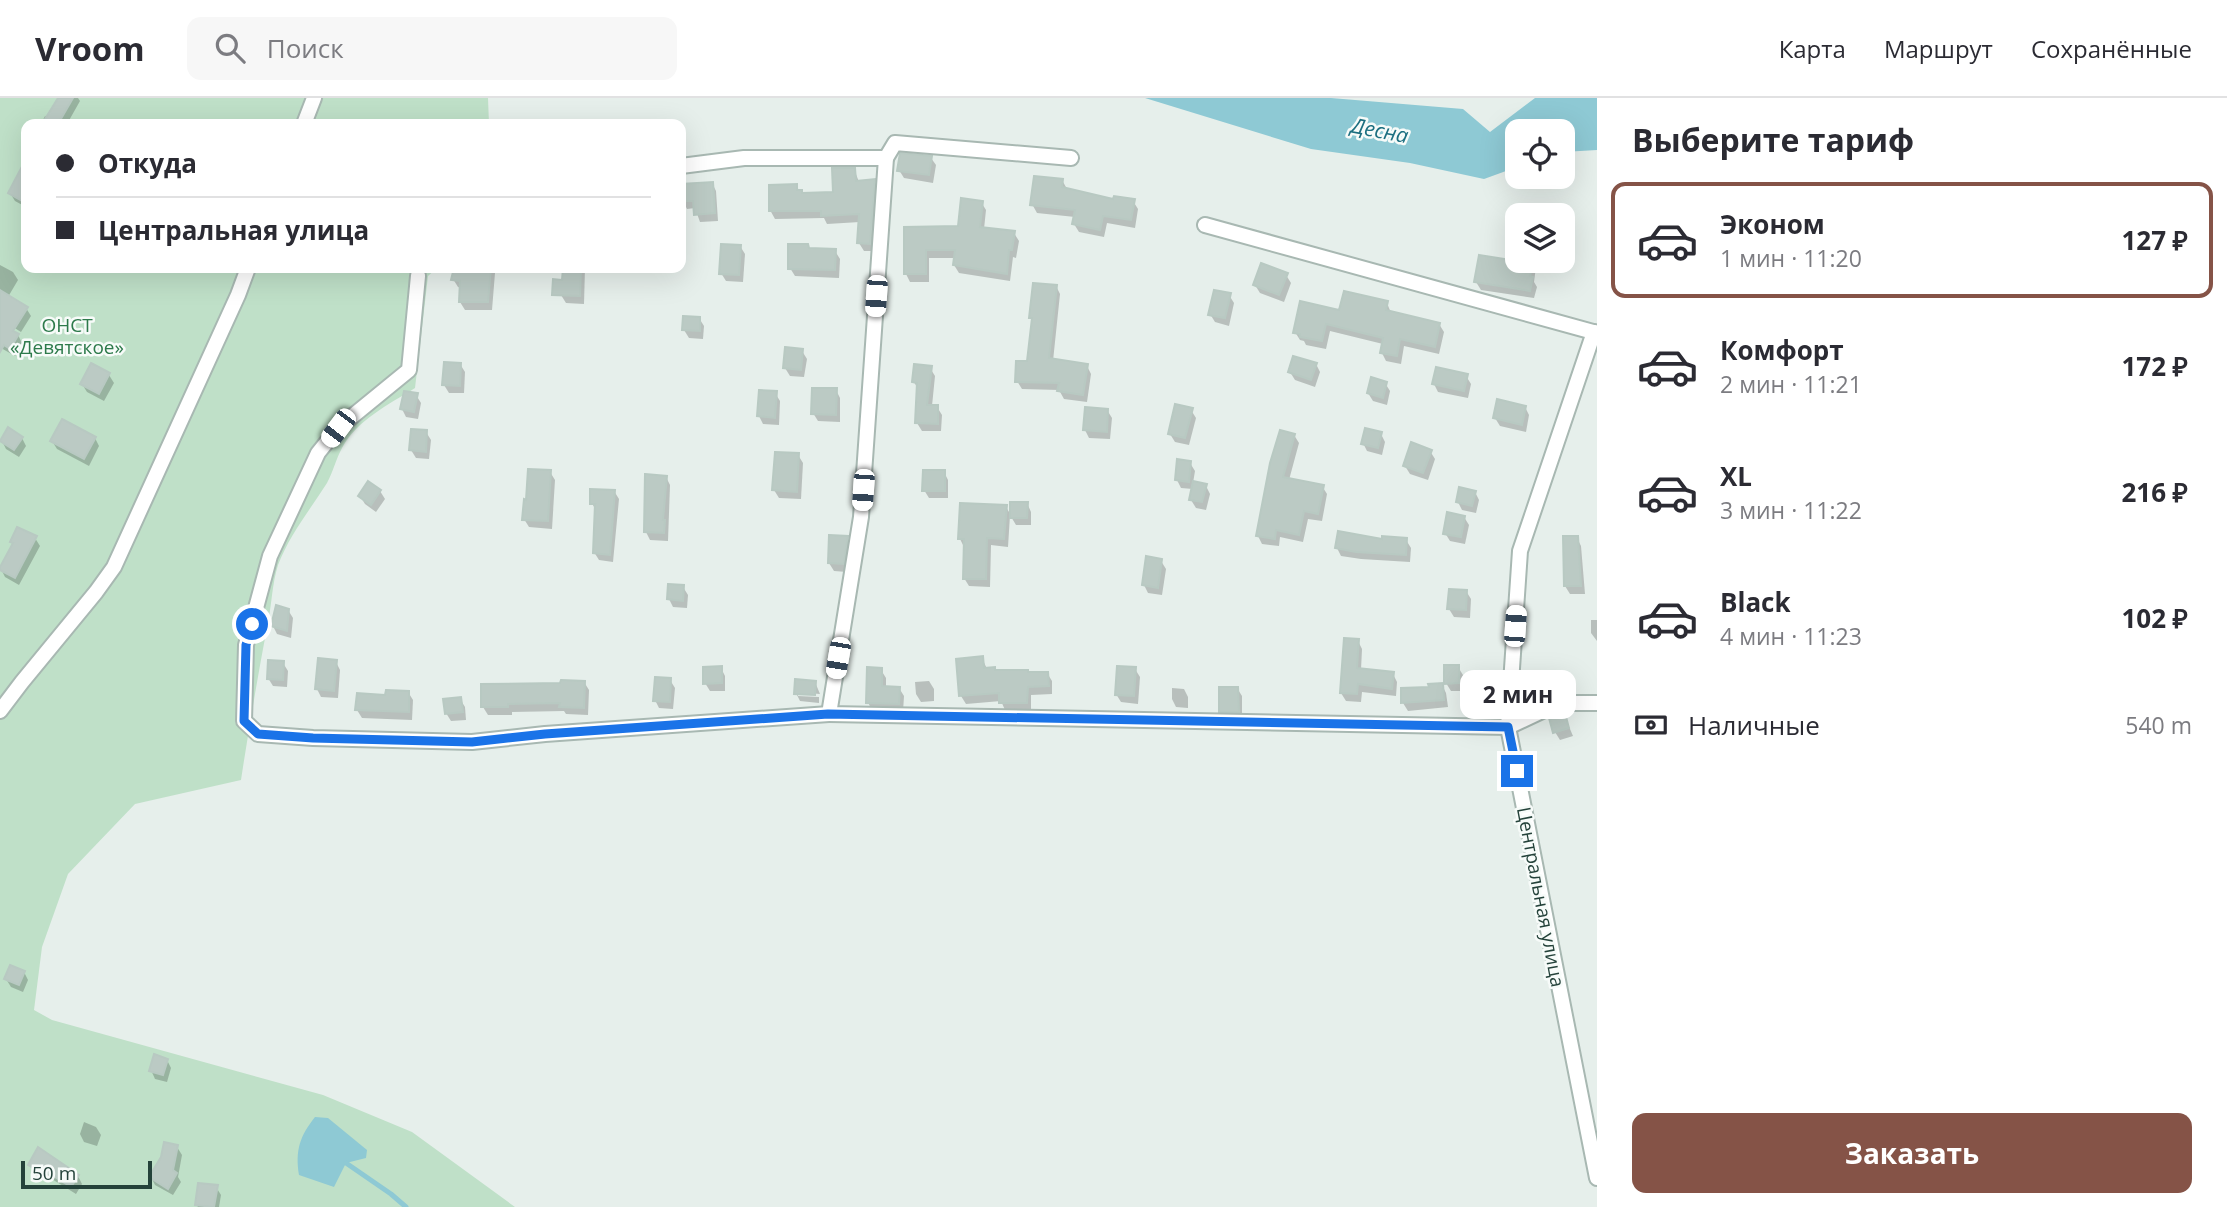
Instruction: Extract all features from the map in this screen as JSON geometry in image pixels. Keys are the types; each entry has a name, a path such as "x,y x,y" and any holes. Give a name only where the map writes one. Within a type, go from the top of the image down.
{"street":[{"path":"306,119 314,98"},
{"path":"828,714 861,517 886,158 895,144 1071,158"},
{"path":"686,165 744,158 886,158"},
{"path":"1205,225 1596,332"},
{"path":"0,711 114,567 246,273"},
{"path":"418,276 409,370 338,428 318,453 270,556 246,645 244,721 258,734 472,742 545,734 828,714 1508,727 1559,703 1597,704"},
{"name":"Центральная улица","path":"1596,332 1520,551 1508,727 1597,1178"}],"green space":[{"name":"ОНСТ «Девятское»","path":"0,98 488,98 489,119 21,119 21,273 431,273 428,276 415,388 374,414 348,438 327,483 294,533 278,565 241,780 135,804 68,874 42,947 34,1010 52,1020 323,1095 412,1132 515,1207 0,1207"}],"water":[{"name":"Десна","path":"1145,98 1331,98 1463,109 1490,132 1505,121 1505,171 1484,179 1410,163 1311,149"},
{"path":"1535,98 1597,98 1597,150 1575,151 1575,119 1507,119"},
{"path":"315,1117 328,1118 367,1150 366,1158 346,1163 334,1187 299,1175 300,1144"}],"building":[{"path":"58,98 73,98 61,119 45,119"},
{"path":"900,153 932,156 929,175 897,171"},
{"path":"21,168 21,200 8,193"},
{"path":"832,168 855,168 856,181 875,179 870,244 857,243 859,214 821,216 821,211 769,211 769,185 797,184 797,190 802,190 802,193 833,192"},
{"path":"1034,176 1063,179 1062,187 1113,199 1114,196 1135,199 1131,220 1103,216 1100,230 1072,224 1075,210 1030,205"},
{"path":"713,182 715,213 694,215 693,201 686,201 686,184"},
{"path":"961,198 983,201 980,227 1015,231 1012,250 1009,250 1007,274 953,265 955,250 926,250 926,274 904,274 904,227 958,226"},
{"path":"721,244 741,245 739,275 719,274"},
{"path":"788,244 836,249 835,270 788,269"},
{"path":"1479,255 1505,259 1505,273 1531,273 1530,276 1533,277 1530,291 1474,282"},
{"path":"1261,263 1288,273 1279,295 1253,285"},
{"path":"453,273 491,273 488,302 459,302 460,281 451,280"},
{"path":"563,273 581,273 580,296 552,295 553,279 562,280"},
{"path":"1033,283 1057,285 1049,358 1088,364 1083,395 1057,391 1059,383 1015,382 1016,361 1027,361"},
{"path":"0,290 28,307 13,331 19,334 10,349 4,345 0,352"},
{"path":"1214,290 1231,293 1225,318 1208,315"},
{"path":"1344,291 1388,301 1386,310 1440,323 1435,347 1400,339 1397,356 1380,353 1383,338 1326,324 1322,341 1293,333 1300,301 1339,310"},
{"path":"683,316 700,317 700,331 682,330"},
{"path":"785,347 803,349 801,370 783,368"},
{"path":"1293,356 1317,363 1311,380 1288,372"},
{"path":"444,362 461,363 460,386 442,385"},
{"path":"91,363 110,373 99,394 80,384"},
{"path":"914,364 932,366 927,405 938,405 938,424 915,423 917,383 912,382"},
{"path":"1436,367 1468,374 1464,391 1432,384"},
{"path":"1371,377 1387,382 1383,398 1367,393"},
{"path":"812,388 837,388 836,415 811,414"},
{"path":"759,390 777,391 775,418 757,416"},
{"path":"404,391 418,393 414,412 400,409"},
{"path":"1497,399 1526,406 1522,425 1493,418"},
{"path":"1175,404 1193,408 1185,438 1168,434"},
{"path":"1085,407 1108,409 1107,432 1083,430"},
{"path":"62,419 96,437 84,459 50,441"},
{"path":"8,427 23,437 14,450 0,441"},
{"path":"1365,428 1382,432 1378,448 1361,444"},
{"path":"411,429 427,430 426,452 409,450"},
{"path":"1280,430 1295,434 1283,477 1324,485 1318,514 1304,511 1299,535 1276,530 1275,539 1256,536 1270,463"},
{"path":"1411,442 1432,450 1423,473 1403,466"},
{"path":"775,452 799,453 797,492 772,490"},
{"path":"1177,459 1191,461 1189,482 1175,480"},
{"path":"528,469 551,470 548,521 522,520"},
{"path":"923,470 945,470 945,491 922,491"},
{"path":"645,474 667,476 664,533 644,532"},
{"path":"368,481 381,490 371,505 358,496"},
{"path":"1193,481 1207,484 1202,502 1189,500"},
{"path":"1459,487 1476,491 1472,506 1456,502"},
{"path":"590,489 615,490 610,555 593,553 595,504 590,504"},
{"path":"1010,502 1028,502 1027,518 1010,518"},
{"path":"960,503 1007,505 1004,539 987,538 986,579 963,579 964,539 958,539"},
{"path":"1447,512 1465,516 1461,537 1443,534"},
{"path":"17,527 37,536 15,578 0,570 0,567 13,543 10,542"},
{"path":"1338,531 1382,539 1382,536 1407,538 1406,555 1335,548"},
{"path":"829,535 848,536 844,564 828,563"},
{"path":"1563,536 1578,536 1581,586 1564,586"},
{"path":"1146,556 1162,559 1158,588 1142,585"},
{"path":"668,584 684,585 683,601 667,599"},
{"path":"1449,589 1467,590 1466,610 1447,609"},
{"path":"276,605 289,609 287,631 271,626"},
{"path":"1344,638 1359,639 1357,668 1394,672 1392,689 1358,684 1357,694 1340,693"},
{"path":"983,656 984,668 1048,672 1049,686 1028,687 1027,703 999,703 999,693 959,696 956,659"},
{"path":"318,658 337,660 334,691 315,689"},
{"path":"268,660 284,661 283,680 267,679"},
{"path":"1444,665 1459,665 1459,683 1444,684"},
{"path":"722,666 722,683 703,684 703,667"},
{"path":"1117,666 1136,667 1134,696 1115,695"},
{"path":"867,667 882,668 882,686 900,687 899,704 866,703"},
{"path":"655,677 671,678 670,702 653,701"},
{"path":"795,679 816,681 815,695 794,694"},
{"path":"561,680 585,681 584,708 559,707 560,703 481,707 481,684 560,683"},
{"path":"1443,683 1444,700 1401,703 1401,688 1429,687 1428,684"},
{"path":"1219,687 1238,687 1239,712 1219,712"},
{"path":"386,690 409,691 409,712 355,710 357,693 385,695"},
{"path":"461,697 463,712 445,714 443,699"},
{"path":"1565,713 1569,728 1553,733 1549,718"},
{"path":"10,965 25,971 19,985 4,979"},
{"path":"154,1054 168,1059 163,1075 149,1071"},
{"path":"164,1142 178,1145 173,1170 177,1173 168,1189 149,1177 161,1157"},
{"path":"38,1147 79,1175 71,1187 42,1169 40,1172 28,1165"},
{"path":"198,1183 218,1185 214,1207 195,1205"}],"waterway":[{"path":"346,1163 406,1207"}],"route":[{"path":"252,624 246,645 244,721 258,734 472,742 545,734 828,714 1508,727 1517,771"}]}
